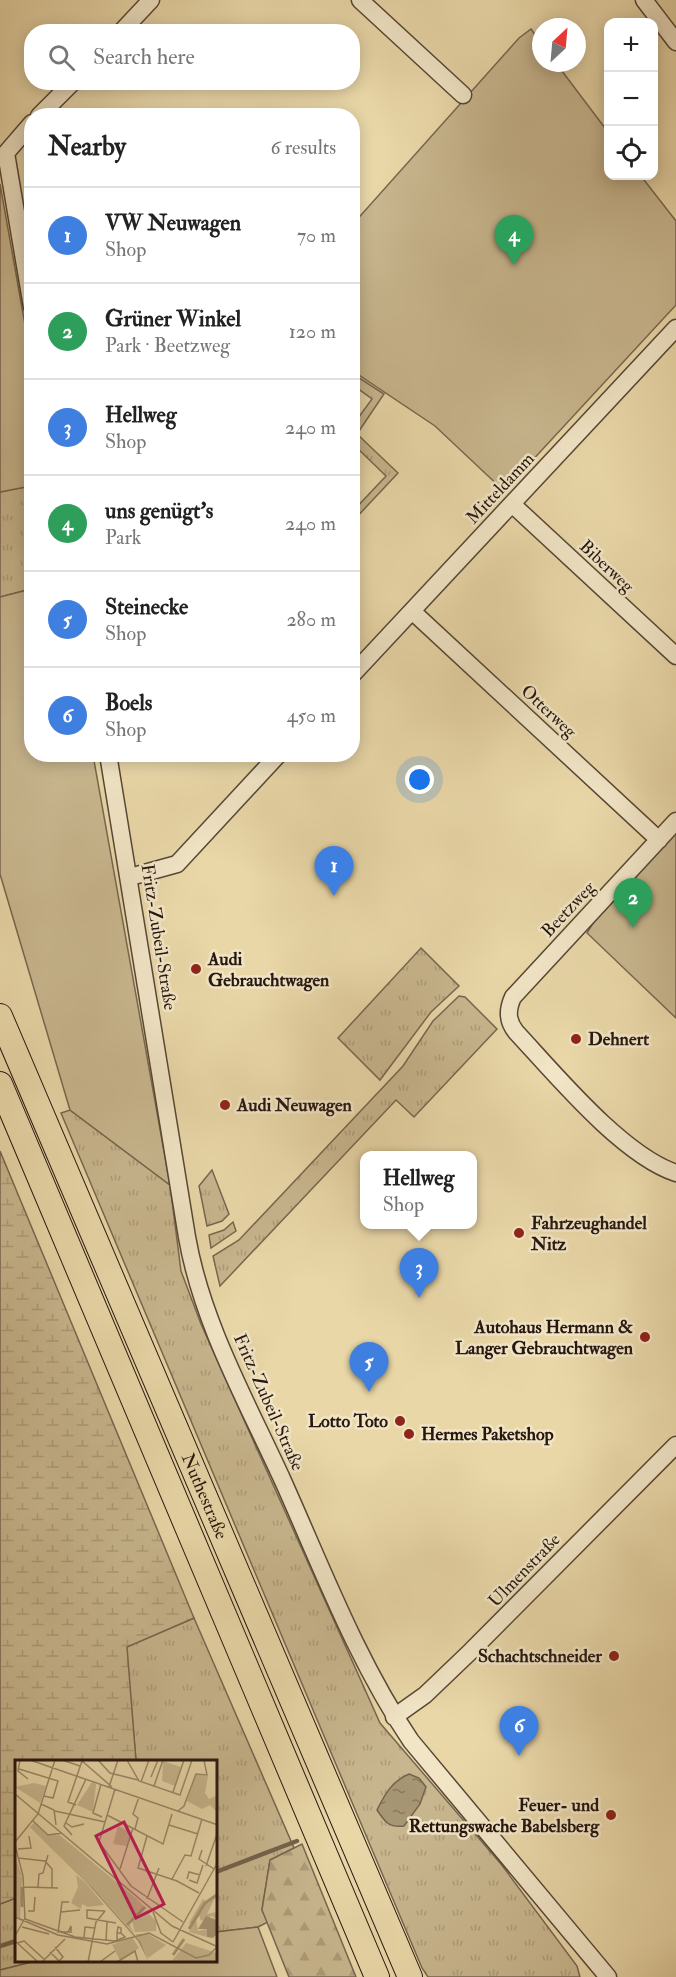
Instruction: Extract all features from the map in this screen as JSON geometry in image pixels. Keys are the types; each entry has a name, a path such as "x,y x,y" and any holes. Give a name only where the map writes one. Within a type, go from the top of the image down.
{"highway":[{"name":"Nuthestraße","path":"0,1016 410,1977"},
{"name":"Nuthestraße","path":"0,1084 377,1977"},
{"path":"398,1948 420,1977"}],"street":[{"path":"128,24 151,0"},
{"path":"360,0 463,95"},
{"path":"644,0 676,42"},
{"path":"47,108 65,90"},
{"path":"24,131 3,152 24,264"},
{"name":"Mitteldamm","path":"360,666 676,328"},
{"name":"Biberweg","path":"512,504 676,656"},
{"name":"Otterweg","path":"412,611 658,840"},
{"name":"Fritz-Zubeil-Straße","path":"109,762 187,1237 202,1302 340,1610 394,1717 411,1741 608,1977"},
{"path":"130,877 177,864 272,762"},
{"name":"Beetzweg","path":"676,821 513,998 508,1018 512,1028 523,1040 621,1140 642,1157 676,1173"},
{"name":"Ulmenstraße","path":"394,1717 424,1695 448,1673 676,1445"}],"green space":[{"path":"531,29 532,72 563,72 604,127 604,180 644,180 676,221 676,305 504,491 435,426 360,376 360,216 519,38"},
{"path":"0,184 24,319 24,487 0,492"},
{"path":"360,379 384,394 360,430 360,415 372,399 360,390"},
{"path":"360,437 398,473 360,514 360,504 386,476 360,451"},
{"path":"24,487 24,591 0,597 0,492"},
{"path":"24,591 24,762 94,762 170,1185 70,1110 0,874 0,597"},
{"path":"676,831 676,1018 587,933 598,915"},
{"path":"421,948 459,986 431,1012 380,1080 338,1038"},
{"path":"459,996 465,997 497,1029 414,1117 396,1100 220,1286 213,1256 239,1240 403,1066 433,1021"},
{"path":"70,1110 170,1185 181,1271 201,1324 380,1723 501,1864 577,1966 580,1977 428,1977 422,1968 61,1113"},
{"path":"0,1151 194,1618 127,1647 136,1760 15,1760 15,1898 0,1904"},
{"path":"212,1170 229,1214 222,1221 207,1226 199,1186"},
{"path":"233,1222 236,1231 211,1248 209,1235 224,1230"},
{"path":"194,1618 294,1848 270,1860 262,1910 268,1922 258,1927 218,1932 218,1760 136,1760 126,1647"},
{"path":"302,1844 356,1977 289,1977 262,1910 270,1860"},
{"path":"15,1898 15,1962 32,1962 0,1970 0,1904"},
{"path":"258,1927 277,1977 0,1977 0,1970 32,1962 218,1962 218,1932"}],"water":[{"path":"409,1774 419,1778 426,1787 420,1804 404,1826 391,1825 377,1810 394,1784"}],"waterway":[{"path":"218,1871 297,1841"},
{"path":"0,1946 15,1941"}],"place":[{"name":"uns genügt's","path":"514,265"},
{"name":"VW Neuwagen","path":"334,896"},
{"name":"Grüner Winkel","path":"633,928"},
{"name":"Audi Gebrauchtwagen","path":"196,969"},
{"name":"Dehnert","path":"576,1039"},
{"name":"Audi Neuwagen","path":"225,1105"},
{"name":"Fahrzeughandel Nitz","path":"519,1233"},
{"name":"Hellweg","path":"419,1298"},
{"name":"Autohaus Hermann & Langer Gebrauchtwagen","path":"645,1337"},
{"name":"Steinecke","path":"369,1392"},
{"name":"Lotto Toto","path":"400,1421"},
{"name":"Hermes Paketshop","path":"409,1434"},
{"name":"Schachtschneider","path":"614,1656"},
{"name":"Boels","path":"519,1756"},
{"name":"Feuer- und Rettungswache Babelsberg","path":"611,1815"}]}
